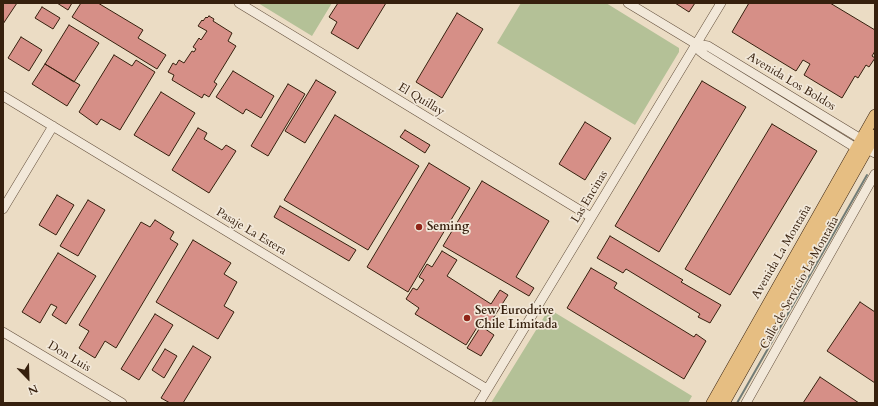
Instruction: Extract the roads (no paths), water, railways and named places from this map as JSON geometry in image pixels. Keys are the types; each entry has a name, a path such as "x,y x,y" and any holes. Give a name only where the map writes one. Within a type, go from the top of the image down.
{"main road":[{"name":"Avenida La Montaña","path":"724,403 865,147 875,115"},
{"name":"Avenida La Montaña","path":"712,403 865,147 875,135"}],"street":[{"name":"El Quillay","path":"239,3 591,217"},
{"name":"Avenida Los Boldos","path":"628,3 696,44 708,46 865,147"},
{"name":"Las Encinas","path":"479,403 721,3"},
{"name":"Pasaje La Estera","path":"3,96 487,389"},
{"path":"3,210 53,126"},
{"name":"Calle de Servicio La Montaña","path":"746,403 875,174"},
{"name":"Don Luis","path":"3,332 122,403"}],"waterway":[{"path":"737,403 867,175"}],"place":[{"name":"Seming","path":"419,227"},
{"name":"Sew Eurodrive Chile Limitada","path":"467,318"}]}
